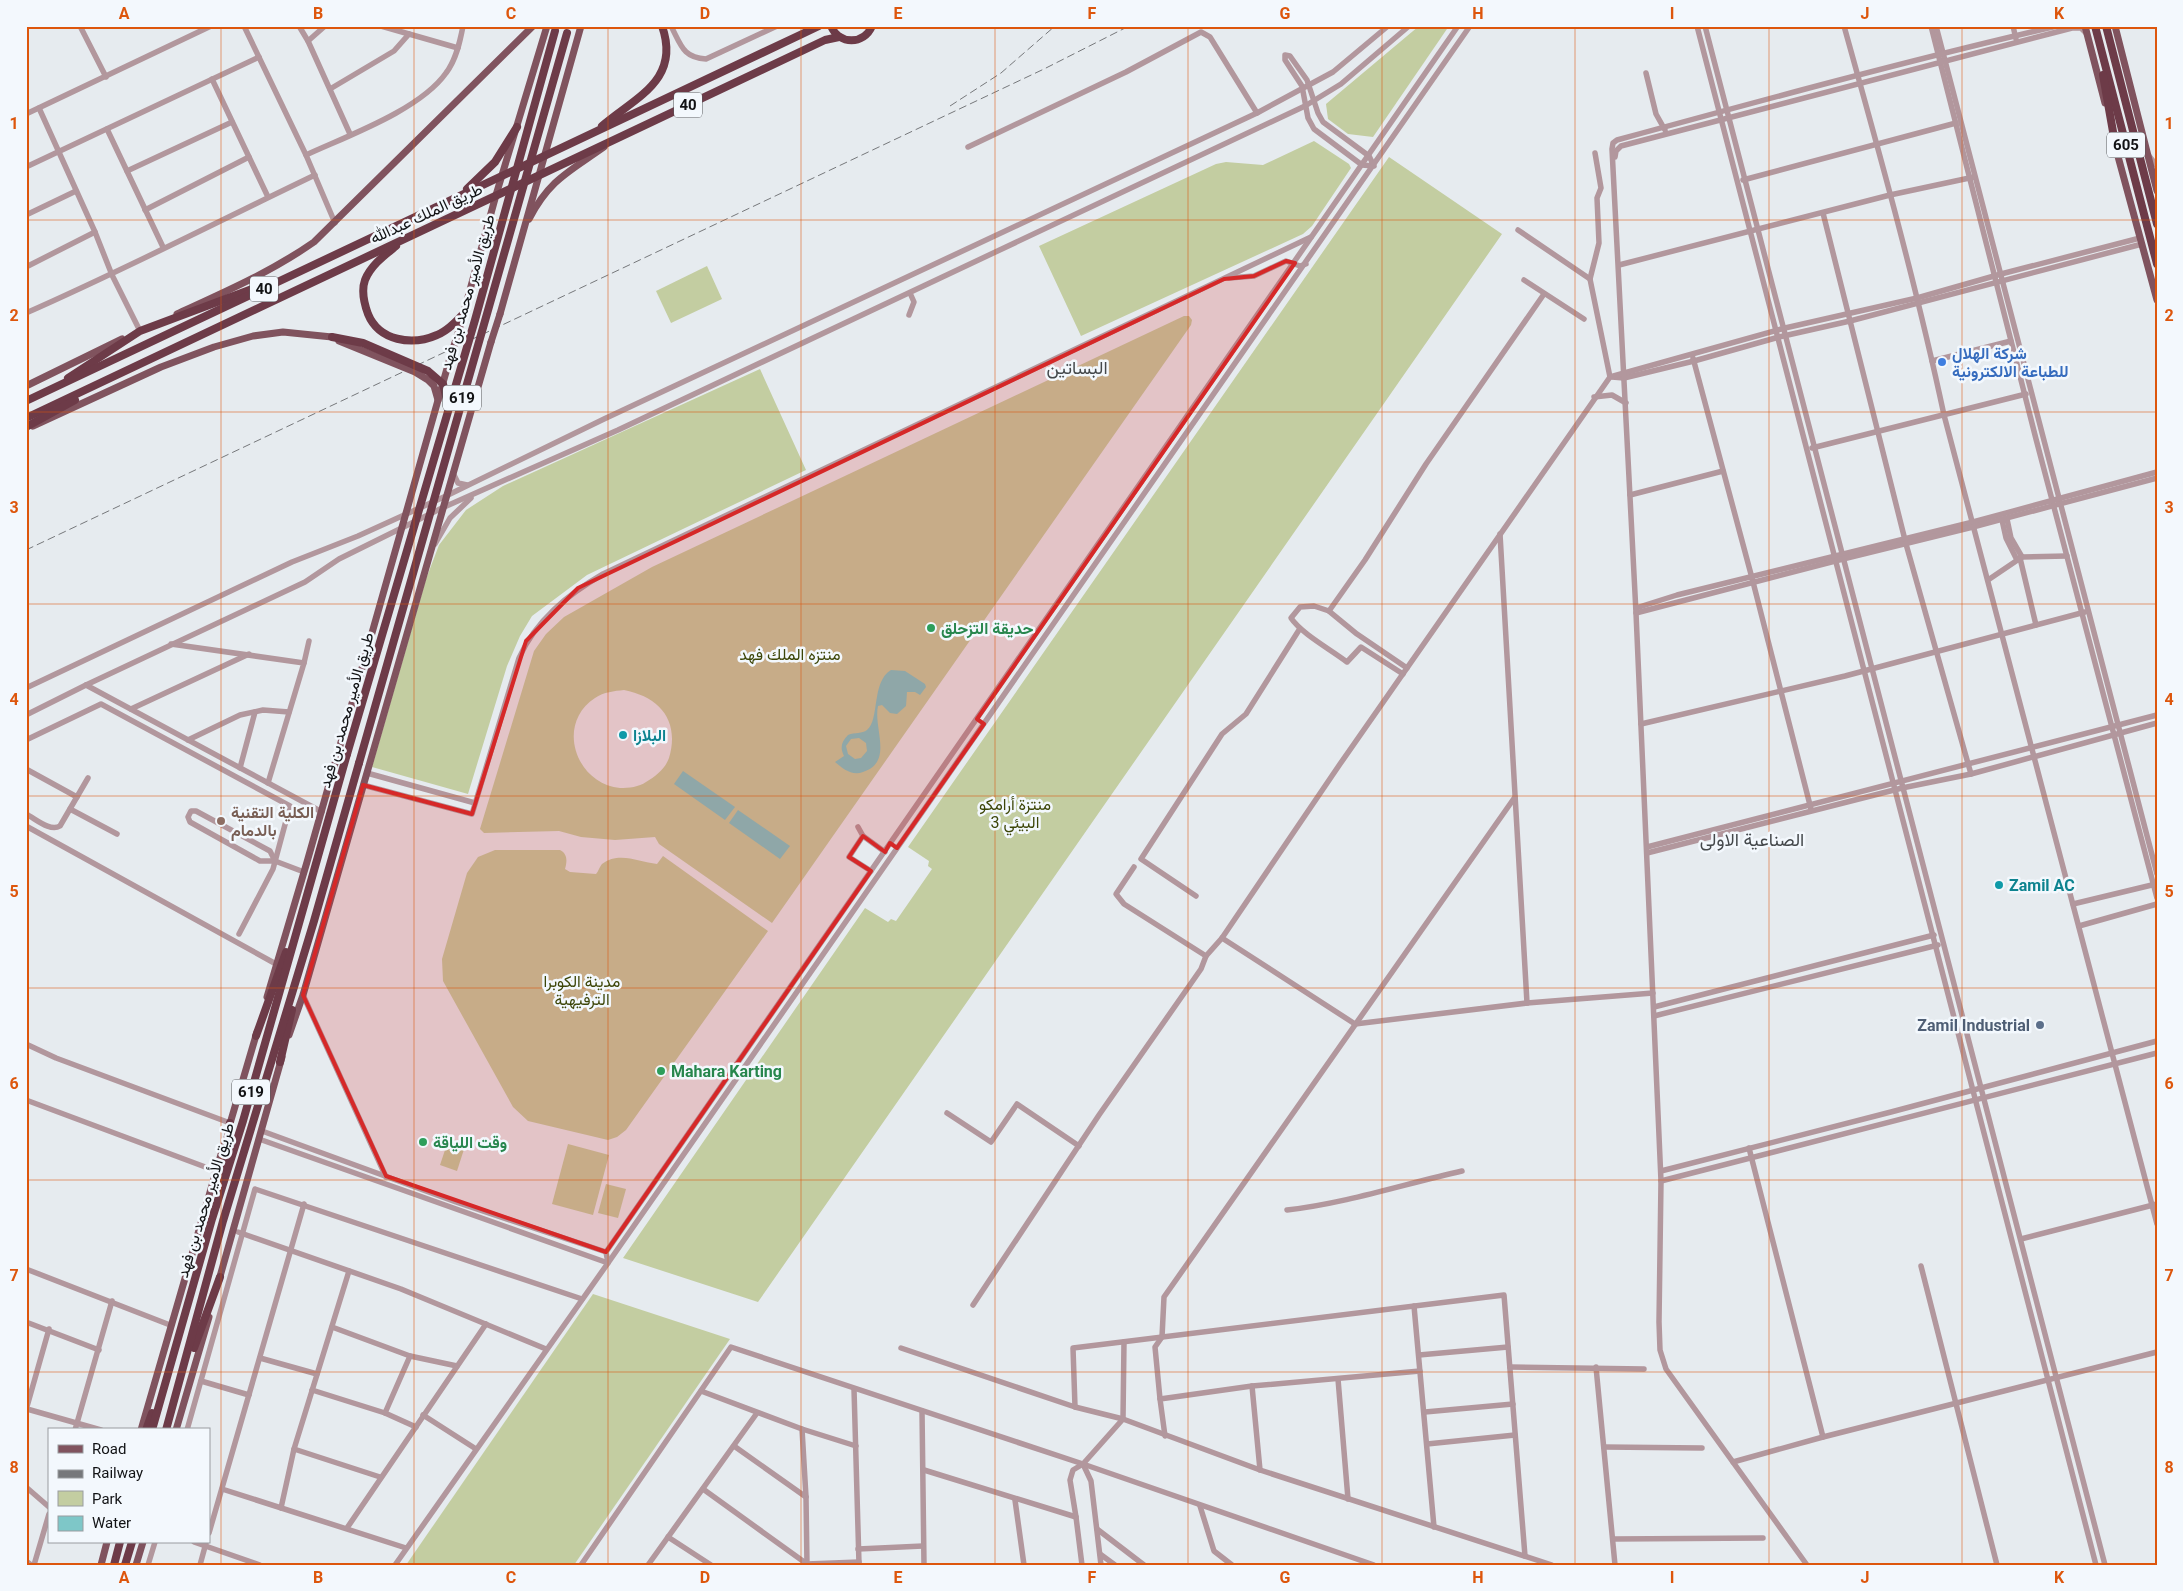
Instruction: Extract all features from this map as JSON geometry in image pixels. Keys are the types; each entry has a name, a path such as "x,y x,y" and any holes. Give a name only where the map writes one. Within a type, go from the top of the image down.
{"highway":[{"path":"595,132 620,110 643,96 657,82 665,66 668,50 662,26"},
{"name":"طريق الملك عبدالله","path":"26,401 819,26"},
{"path":"831,26 840,38"},
{"name":"طريق الملك عبدالله","path":"26,418 825,40 840,38 851,41 859,40 866,35 872,26"},
{"path":"2095,26 2115,143"},
{"name":"605","path":"2095,26 2157,264"},
{"name":"605","path":"2106,26 2157,224"},
{"name":"طريق الأمير محمد بن فهد","path":"153,1428 212,1219 243,1122 556,29"},
{"name":"طريق الأمير محمد بن فهد","path":"167,1428 178,1392 223,1221 314,921 568,30"},
{"path":"459,196 491,167 517,127"},
{"path":"408,237 383,257 365,279 363,293 365,306 370,318 379,330 395,340 424,340 438,335 455,322 466,310"},
{"path":"44,393 140,331 313,266"},
{"path":"332,337 363,343 428,371 443,384 449,407"},
{"path":"26,428 92,390 106,379"},
{"path":"256,1036 309,889"},
{"path":"280,1062 314,921"},
{"path":"212,1219 224,1167 230,1123"},
{"path":"178,1392 220,1277"},
{"path":"147,1428 179,1335"},
{"path":"114,1565 119,1544"},
{"path":"125,1565 131,1544"}],"main road":[{"path":"26,386 268,272 314,242 533,26"},
{"path":"142,1428 170,1325 322,812 450,358 466,310 496,195 547,26"},
{"path":"177,1428 234,1231 280,1062 303,995 452,471 500,314 521,233 581,26"},
{"path":"2085,26 2157,300"},
{"path":"2115,26 2157,191"},
{"path":"521,233 536,205 549,187 613,140"},
{"path":"26,428 161,368 214,347 259,334 299,332 332,337 421,376 434,386 438,400"},
{"path":"101,1565 106,1544"},
{"path":"136,1565 142,1544"}],"street":[{"path":"80,26 106,77"},
{"path":"26,114 211,26"},
{"path":"244,26 306,155 335,223"},
{"path":"299,26 308,41 350,134"},
{"path":"308,41 324,26"},
{"path":"381,26 458,48"},
{"path":"306,155 402,110 433,88 447,72 458,48 464,26"},
{"path":"671,26 684,51 694,58 706,59 777,26"},
{"path":"26,688 292,562 406,515 604,419 1257,113 1303,90 1333,72 1388,26"},
{"path":"26,715 171,644 305,582 339,559 401,530 442,508 618,430 1305,106 1341,84 1410,26"},
{"path":"608,1263 606,1252 1314,236 1458,26"},
{"path":"395,1565 767,1037 1470,26"},
{"path":"1697,26 1752,232 2096,1565"},
{"path":"1705,26 2105,1565"},
{"path":"1844,26 1877,144 1944,415 2033,747 2112,1054 2154,1205 2157,1224"},
{"path":"1931,26 1942,58 1999,278 2031,392 2067,556 2085,612"},
{"path":"1936,26 1956,123 1973,177"},
{"path":"2013,26 2017,43"},
{"path":"1614,167 1616,150 1622,146 1720,116 1727,110 1859,79 1914,70 1942,58 2015,36 2057,26"},
{"path":"1807,1565 1666,1369 1660,1350 1661,1181 1636,610 1612,148 1613,143 1617,140 1664,127 1720,116 1729,118 1909,63 2017,43 2072,28 2081,28 2086,34"},
{"path":"968,147 1126,72 1201,32 1210,37 1257,113"},
{"path":"330,89 394,51 409,34"},
{"path":"1701,43 1708,41"},
{"path":"1285,55 1290,56 1309,86 1323,122 1369,156 1374,166 1362,165 1314,129 1308,118 1303,90 1284,60 1285,55"},
{"path":"26,167 259,57"},
{"path":"1909,63 1914,70"},
{"path":"1646,73 1656,114 1666,134"},
{"path":"212,80 268,198"},
{"path":"1714,94 1722,92"},
{"path":"39,108 95,232 112,275 140,331"},
{"path":"127,171 232,122"},
{"path":"1738,182 1956,123"},
{"path":"107,129 162,248"},
{"path":"1595,154 1601,188 1596,198 1599,243 1590,280 1610,377"},
{"path":"2148,155 2157,166"},
{"path":"145,210 249,158"},
{"path":"26,313 112,275 162,248 315,175"},
{"path":"1619,265 1890,196 1973,177"},
{"path":"26,215 76,192"},
{"path":"1823,213 1935,651 1971,774"},
{"path":"1518,230 1590,280"},
{"path":"26,267 95,232"},
{"path":"364,785 472,814 519,658 526,641 548,614 578,588 612,570 1314,236 1320,236 1322,240"},
{"path":"973,1305 1079,1146 1201,969 1206,956 1222,938 1402,674 1610,377 1694,361 1778,334 1785,328 1915,300 2141,241"},
{"path":"1224,279 1254,276 1286,261 1300,266 1306,264"},
{"path":"1999,278 2024,394 2056,503 2116,726 2157,898"},
{"path":"1524,280 1584,319"},
{"path":"909,315 914,302 910,293"},
{"path":"1329,611 1365,560 1426,464 1544,294"},
{"path":"1624,375 1692,354 1778,334 1787,336 1850,321 1915,300"},
{"path":"1841,315 1850,321"},
{"path":"1256,319 1263,324"},
{"path":"1932,361 2011,340"},
{"path":"1692,354 1811,808"},
{"path":"1808,449 2031,392"},
{"path":"1594,398 1612,395 1626,403"},
{"path":"1174,436 1181,441"},
{"path":"452,471 458,482 463,485 470,485"},
{"path":"1630,495 1724,471"},
{"path":"2125,484 2157,472"},
{"path":"1636,610 1677,595 1752,580 1842,556 1973,525 2125,484 2157,478"},
{"path":"428,559 450,518 477,493"},
{"path":"1973,525 2004,519 2056,503"},
{"path":"2004,519 2006,538 2020,558 2036,625"},
{"path":"1111,527 1118,532"},
{"path":"1500,534 1526,1003"},
{"path":"1988,580 2020,558 2067,556"},
{"path":"1402,674 1361,647 1347,662 1300,630 1291,618 1300,608 1314,606 1329,611 1357,634 1407,668"},
{"path":"1641,724 1844,676 2085,612"},
{"path":"1040,628 1047,633"},
{"path":"1196,896 1141,859 1222,734 1246,714 1300,630"},
{"path":"268,783 310,641"},
{"path":"171,644 304,663"},
{"path":"131,709 250,654"},
{"path":"86,685 322,812"},
{"path":"26,740 101,704 290,806 275,861 239,934"},
{"path":"188,740 240,715 263,710 289,712"},
{"path":"240,768 255,712"},
{"path":"1647,850 1894,787 1968,764 2157,715"},
{"path":"977,720 984,724"},
{"path":"1901,785 1971,774 2157,723"},
{"path":"2118,734 2157,874"},
{"path":"2077,736 2080,744"},
{"path":"26,769 77,797"},
{"path":"367,773 475,803"},
{"path":"26,814 51,828 60,826 88,778"},
{"path":"1165,1436 1155,1347 1162,1337 1164,1297 1515,797"},
{"path":"70,809 117,834"},
{"path":"275,861 270,851 196,811 191,811 188,817 190,822 260,861 275,861 304,872"},
{"path":"26,826 276,964"},
{"path":"858,827 863,836 885,852"},
{"path":"863,836 849,857 871,871"},
{"path":"890,843 898,848"},
{"path":"1134,867 1116,894 1124,904 1206,956"},
{"path":"861,885 868,890"},
{"path":"2073,904 2155,885"},
{"path":"2079,926 2157,904"},
{"path":"838,919 845,923"},
{"path":"1654,1007 1941,933"},
{"path":"1222,938 1355,1024 1526,1003 1653,993"},
{"path":"1654,1016 1944,944"},
{"path":"814,953 821,958"},
{"path":"1805,968 1809,978"},
{"path":"303,995 388,1184"},
{"path":"1702,995 1703,1004"},
{"path":"759,1032 767,1037"},
{"path":"1660,1171 1973,1091 2157,1041"},
{"path":"26,1044 56,1058 230,1123"},
{"path":"1661,1181 2157,1053"},
{"path":"26,1100 216,1171"},
{"path":"947,1113 991,1142 1017,1104 1079,1146"},
{"path":"1891,1112 1893,1121"},
{"path":"696,1122 703,1128"},
{"path":"1815,1131 1817,1141"},
{"path":"261,1135 606,1252"},
{"path":"261,1135 388,1184 608,1263"},
{"path":"1749,1148 1823,1437"},
{"path":"1287,1210 1314,1207 1462,1171"},
{"path":"188,1428 255,1189 582,1299"},
{"path":"640,1203 647,1208"},
{"path":"210,1530 304,1204"},
{"path":"2021,1239 2154,1205"},
{"path":"234,1231 401,1289 546,1349"},
{"path":"1921,1266 1997,1565"},
{"path":"26,1269 170,1325"},
{"path":"281,1508 294,1449 349,1271"},
{"path":"1075,1407 1073,1348 1504,1295 1525,1556"},
{"path":"76,1428 112,1301"},
{"path":"1414,1306 1434,1527"},
{"path":"26,1322 49,1329 98,1350"},
{"path":"347,1528 486,1324"},
{"path":"332,1327 410,1356 457,1366"},
{"path":"49,1329 29,1388 26,1410 95,1428"},
{"path":"1082,1565 1070,1480 1073,1470 1083,1464 1123,1420 1124,1342"},
{"path":"581,1565 731,1347 1083,1464 1374,1565"},
{"path":"1419,1355 1508,1347"},
{"path":"901,1348 1075,1407 1123,1420 1260,1470 1552,1565"},
{"path":"1733,1462 1823,1437 2057,1379 2157,1352"},
{"path":"385,1413 410,1356"},
{"path":"260,1358 317,1374"},
{"path":"1510,1367 1644,1369"},
{"path":"1596,1367 1615,1565"},
{"path":"1160,1398 1252,1386 1420,1371"},
{"path":"1338,1379 1348,1499"},
{"path":"202,1380 249,1395"},
{"path":"1252,1386 1260,1470"},
{"path":"702,1489 807,1565 859,1563 854,1389"},
{"path":"312,1390 385,1413 416,1426"},
{"path":"701,1391 802,1429 856,1446"},
{"path":"1425,1412 1513,1404"},
{"path":"922,1411 924,1565"},
{"path":"648,1565 758,1413"},
{"path":"423,1415 476,1449"},
{"path":"2061,1430 2070,1428"},
{"path":"802,1429 807,1565"},
{"path":"1427,1444 1515,1435"},
{"path":"734,1446 806,1497"},
{"path":"1604,1446 1702,1448"},
{"path":"294,1449 380,1477"},
{"path":"1083,1464 1091,1481 1101,1565"},
{"path":"924,1470 1015,1500 1076,1517"},
{"path":"2074,1480 2083,1478"},
{"path":"26,1487 48,1506"},
{"path":"222,1489 406,1548"},
{"path":"1015,1500 1024,1565"},
{"path":"1200,1506 1214,1551 1232,1565"},
{"path":"2084,1519 2093,1516"},
{"path":"26,1560 33,1565 48,1517"},
{"path":"1097,1529 1144,1565"},
{"path":"668,1537 711,1565"},
{"path":"1613,1539 1763,1538"},
{"path":"148,1565 154,1544"},
{"path":"200,1565 205,1544 260,1565"},
{"path":"858,1549 923,1546"},
{"path":"1100,1554 1115,1565"}],"highlighted area":[{"path":"1286,261 1295,263 977,719 984,724 897,848 890,843 885,852 863,836 849,857 871,871 606,1252 386,1176 303,995 363,785 472,814 526,641 578,588 1224,279 1254,276"}],"green space":[{"path":"1419,26 1449,26 1373,137 1348,134 1328,119 1326,104"},
{"path":"1314,141 1349,164 1351,168 1312,226 1303,234 1081,336 1039,246 1216,164 1226,162 1263,165"},
{"name":"منتزة أرامكو البيئي 3","path":"1389,157 1502,234 758,1302 623,1258 865,908 888,922 891,919 896,921 932,869 928,866 929,861 908,847"},
{"path":"707,266 722,299 671,323 656,291"},
{"name":"منتزه الملك فهد","path":"1184,316 1189,316 1192,320 1191,325 772,923 659,844 655,837 615,840 581,837 559,831 484,833 480,829 534,651 546,634 564,617 652,567","holes":["624,690 648,698 664,713 672,733 672,745 669,758 660,772 640,785 620,788 605,784 592,776 582,765 576,751 574,737 576,722 583,709 598,696"]},
{"path":"760,369 806,470 587,575 532,616 520,636 507,666 468,794 372,767 426,579 439,545 466,510 503,486"},
{"name":"مدينة الكوبرا الترفيهية","path":"495,850 560,850 566,856 565,869 570,872 596,874 602,864 615,858 629,858 657,864 663,856 768,931 626,1130 617,1137 608,1140 528,1121 513,1107 443,981 442,959 467,873 478,857"},
{"path":"449,1138 466,1143 457,1171 440,1165"},
{"path":"568,1144 609,1155 593,1215 552,1204"},
{"path":"606,1184 626,1189 618,1218 598,1213"},
{"path":"593,1294 730,1339 574,1565 406,1565"}],"water":[{"path":"891,670 905,671 925,684 926,687 920,695 915,692 907,692 906,706 897,714 890,713 882,705 878,706 880,753 878,761 863,772 851,772 835,762 844,756 842,745 848,735 865,731 871,725 878,692 885,676","holes":["859,738 866,743 867,751 861,758 855,759 848,754 846,746 851,739"]},
{"path":"683,771 735,807 725,820 674,784"},
{"path":"738,810 790,846 780,859 729,823"}],"railway":[{"path":"950,106 1001,73 1055,26"},
{"path":"26,550 1044,69 1129,26"}],"place":[{"name":"شركة الهلال للطباعة الالكترونية","path":"1942,362"},
{"name":"حديقة التزحلق","path":"931,628"},
{"name":"البلازا","path":"623,735"},
{"name":"الكلية التقنية بالدمام","path":"221,821"},
{"name":"Zamil AC","path":"1999,885"},
{"name":"Zamil Industrial","path":"2040,1025"},
{"name":"Mahara Karting","path":"661,1071"},
{"name":"وقت اللياقة","path":"423,1142"}],"district":[{"name":"البساتين","path":"1077,368"},
{"name":"الصناعية الاولى","path":"1752,840"}]}
